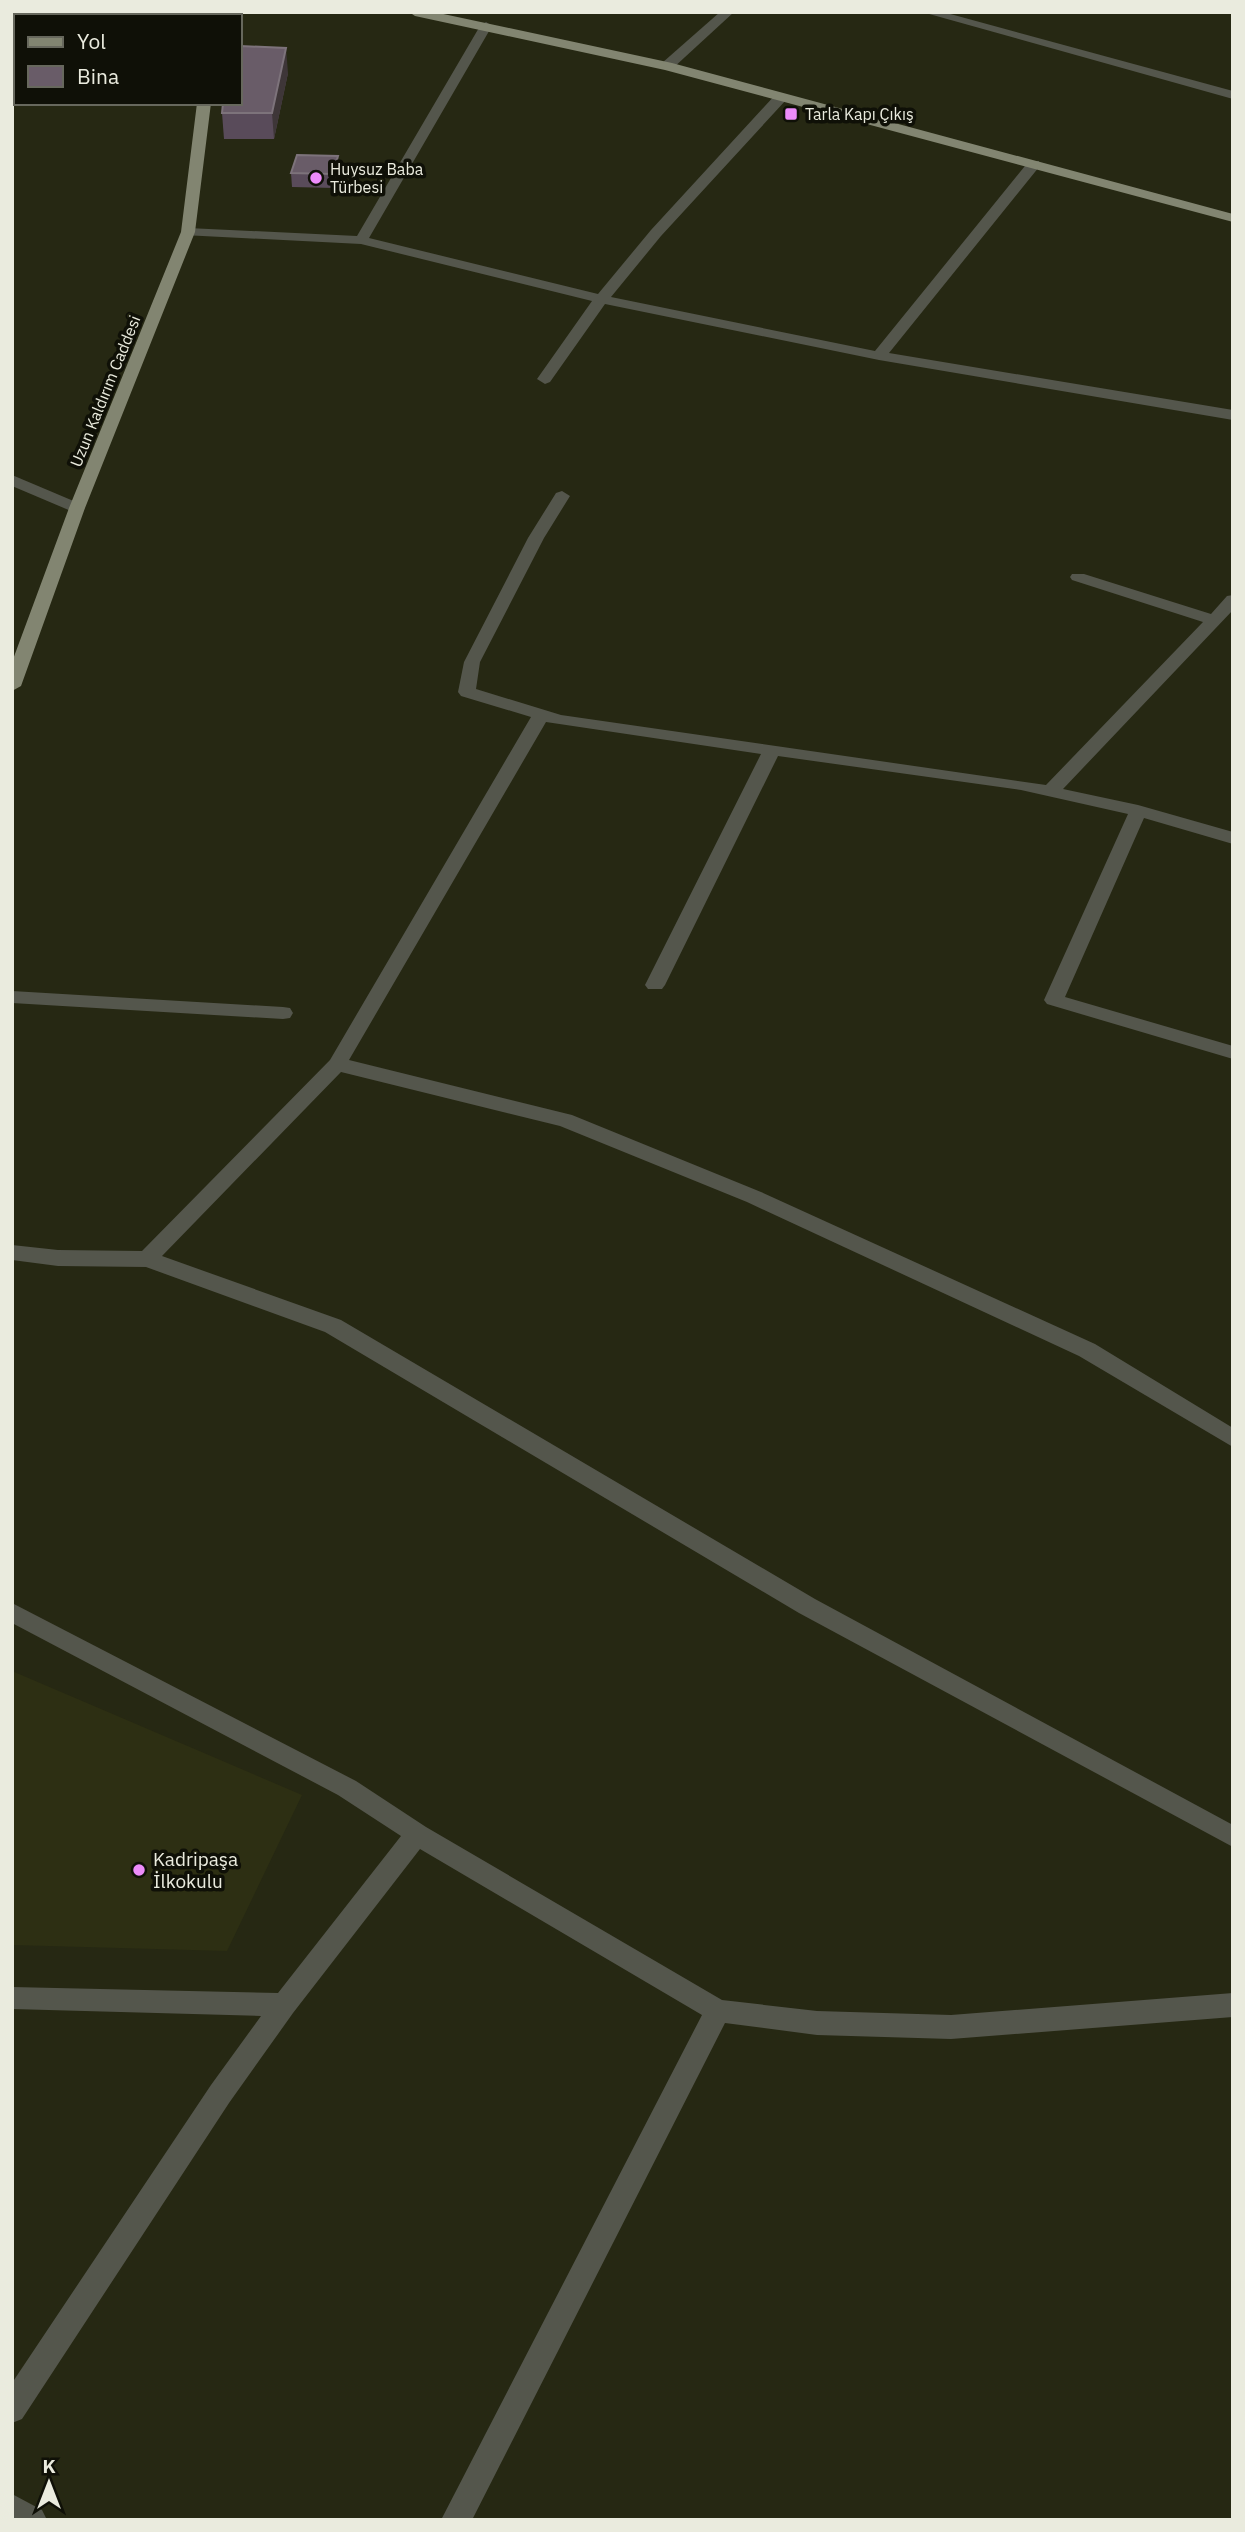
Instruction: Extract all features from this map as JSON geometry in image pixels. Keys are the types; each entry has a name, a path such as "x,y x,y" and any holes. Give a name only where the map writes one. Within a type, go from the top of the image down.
{"main road":[{"path":"415,12 667,66 1233,218"},
{"name":"Uzun Kaldırım Caddesi","path":"12,686 77,508 188,232 204,105"}],"street":[{"path":"667,66 728,12"},
{"path":"928,12 1233,95"},
{"path":"360,240 486,26"},
{"path":"545,379 571,336 600,299 781,97"},
{"path":"880,356 1034,164"},
{"path":"188,232 360,240 600,299 880,356 1233,415"},
{"path":"1216,412 1233,395"},
{"path":"12,480 77,508"},
{"path":"562,496 536,538 472,662 467,692 559,720 1021,785 1138,811 1233,838"},
{"path":"1078,577 1213,620"},
{"path":"1049,792 1233,600"},
{"path":"147,1259 337,1064 541,715"},
{"path":"655,985 772,750"},
{"path":"1138,811 1054,1000 1233,1053"},
{"path":"12,997 283,1013"},
{"path":"337,1064 565,1120 754,1197 1087,1350 1233,1438"},
{"path":"12,1252 58,1258 147,1259 333,1326 587,1479 807,1606 1233,1838"},
{"path":"12,1612 347,1787 417,1834 718,2011 817,2023 951,2027 1233,2006"},
{"path":"12,2409 220,2094 284,2005 417,1834"},
{"path":"12,1998 284,2005"},
{"path":"456,2520 718,2011"},
{"path":"12,2509 32,2520"}],"shaded area":[{"name":"Kadripaşa İlkokulu","path":"12,1671 302,1795 227,1951 12,1945"}],"building":[{"path":"242,46 286,48 272,113 222,113 223,105 242,105"},
{"path":"297,155 338,156 333,174 291,173"}],"place":[{"name":"Tarla Kapı Çıkış","path":"791,114"},
{"name":"Huysuz Baba Türbesi","path":"316,178"},
{"name":"Kadripaşa İlkokulu","path":"139,1870"}]}
